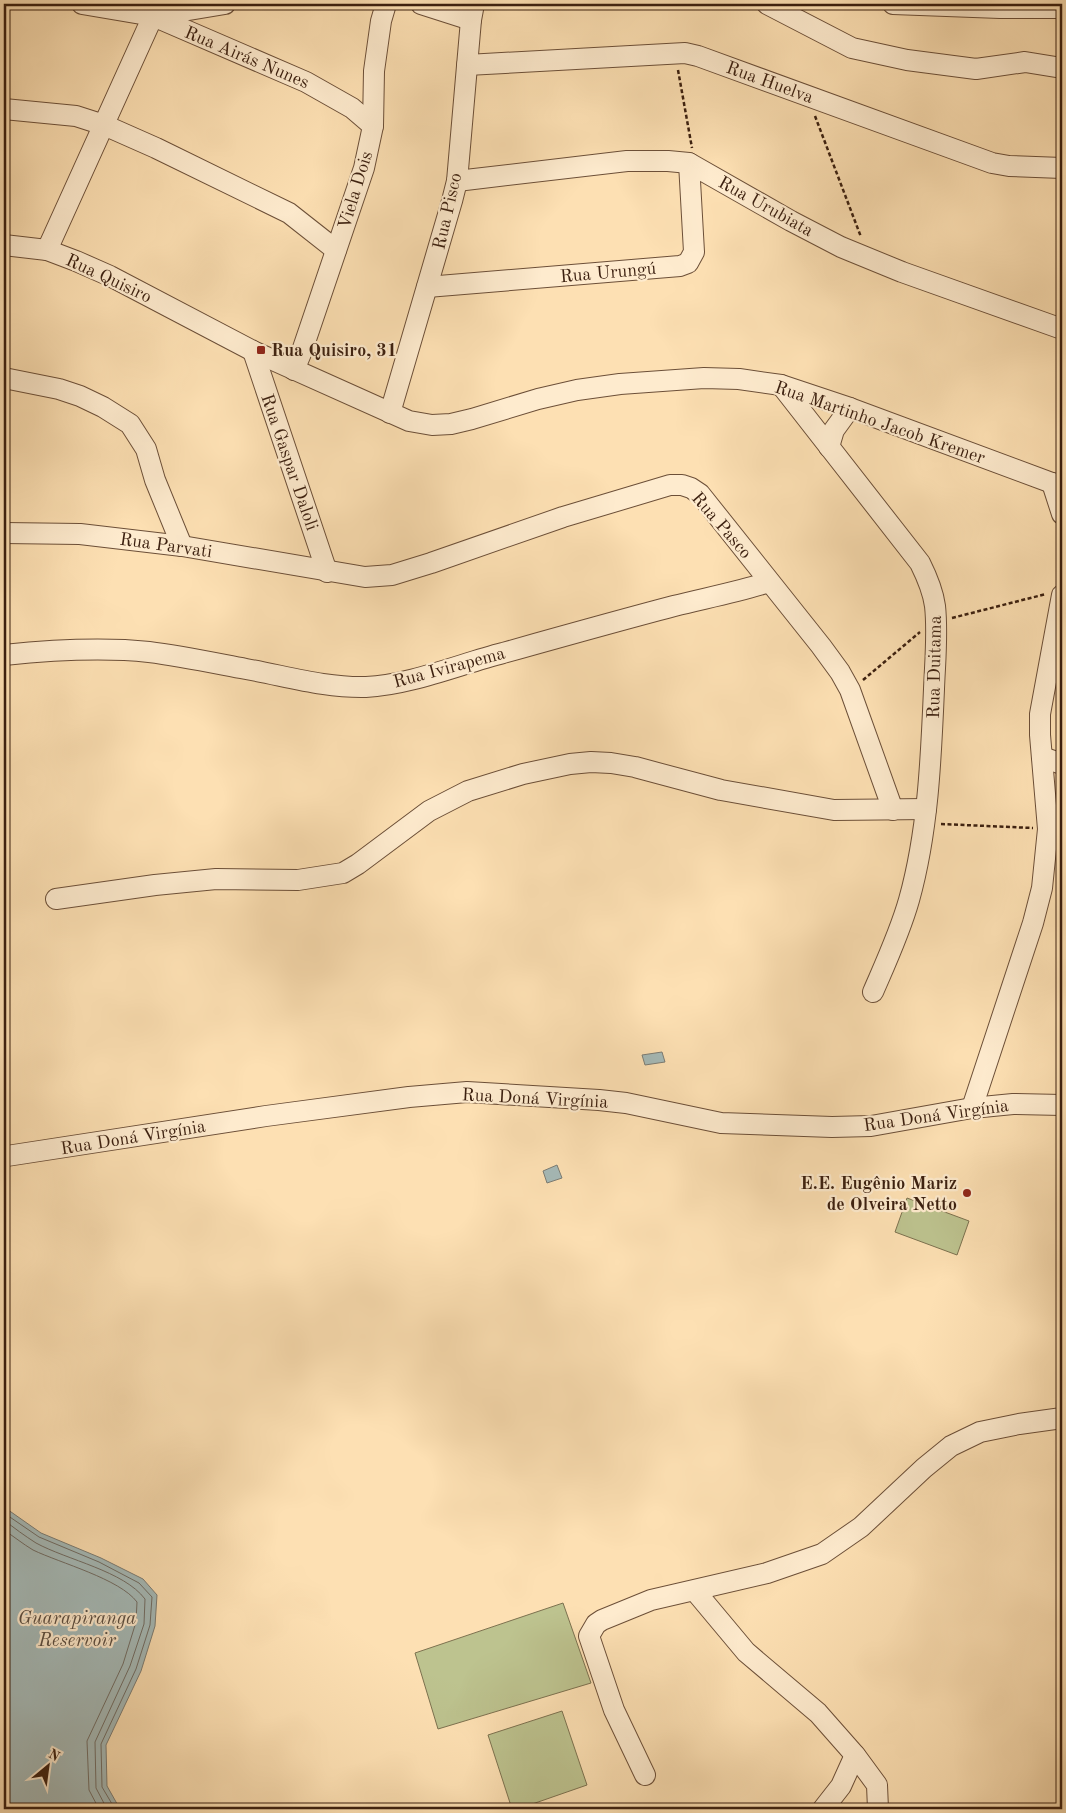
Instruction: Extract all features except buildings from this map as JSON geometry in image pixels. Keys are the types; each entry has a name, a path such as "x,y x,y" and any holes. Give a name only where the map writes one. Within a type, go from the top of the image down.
{"street":[{"name":"Rua Airás Nunes","path":"82,4 153,16 306,82 352,108 373,126"},
{"path":"47,250 153,16 225,4"},
{"name":"Viela Dois","path":"294,370 364,168 373,126 374,71 381,21 386,4"},
{"path":"421,4 472,12"},
{"path":"767,4 852,48 907,60 976,68 1025,62 1062,68"},
{"path":"895,4 1062,8"},
{"name":"Rua Pisco","path":"390,413 457,181 472,12"},
{"name":"Rua Huelva","path":"467,65 686,53 992,163 1009,166 1061,167"},
{"path":"4,109 76,116 104,125 156,148 289,213 336,250"},
{"name":"Rua Urubiata","path":"457,181 627,161 689,163 791,222 841,247 869,259 1060,325"},
{"name":"Rua Urungú","path":"427,287 680,266 688,263 694,252 689,163"},
{"name":"Rua Quisiro","path":"4,245 47,250 110,276 209,327"},
{"name":"Rua Martinho Jacob Kremer","path":"209,327 253,351 409,421 452,424 472,420 538,399 576,390 620,384 704,378 739,379 780,385 1057,479"},
{"name":"Rua Gaspar Daloli","path":"253,351 328,572"},
{"path":"4,378 59,389 80,396 103,407 130,424 146,449 182,546"},
{"name":"Rua Duitama","path":"780,385 920,563 933,597 936,622 932,730 920,852 909,900 898,934 873,992"},
{"path":"829,446 834,430 850,408"},
{"path":"1057,479 1062,514"},
{"name":"Rua Pasco","path":"328,572 365,577 392,575 563,517 651,490 670,485 682,485 691,488 700,494 840,672 850,690 893,810"},
{"name":"Rua Parvati","path":"4,533 80,534 182,546 328,572"},
{"name":"Rua Ivirapema","path":"4,655 51,650 149,652 313,682 367,687 399,683 469,662 769,582"},
{"path":"972,1108 1035,915 1042,888 1048,829 1040,714 1062,595"},
{"path":"1042,757 1062,764"},
{"path":"56,899 155,885 216,880 298,880 343,873 430,811 468,791 522,774 584,762 619,764 721,790 834,810 893,810 925,816"},
{"name":"Rua Doná Virgínia","path":"7,1156 276,1115 409,1097 467,1092 626,1103 721,1123 813,1126 871,1126 972,1108 1013,1104 1062,1104"},
{"path":"645,1775 614,1710 589,1636 596,1624 651,1600 767,1573 822,1554 861,1527 924,1468 951,1446 980,1432 1062,1418"},
{"path":"695,1591 746,1652 818,1713 856,1754 877,1785 878,1809"},
{"path":"824,1809 840,1786 856,1754"}],"path":[{"path":"676,54 692,146 689,163"},
{"path":"808,96 869,259"},
{"path":"925,816 1048,829"}],"green space":[{"path":"907,1198 969,1221 957,1255 895,1232"},
{"path":"563,1603 591,1683 438,1729 415,1653"},
{"path":"562,1711 587,1785 518,1809 512,1809 488,1735"}],"water":[{"path":"662,1052 665,1062 645,1065 642,1055"},
{"path":"557,1165 562,1178 547,1183 543,1171"},
{"name":"Guarapiranga Reservoir","path":"4,1507 41,1533 101,1558 143,1579 157,1595 155,1626 141,1671 106,1745 107,1786 120,1809 4,1809"}],"place":[{"name":"Rua Quisiro, 31","path":"261,350"},
{"name":"E.E. Eugênio Mariz de Olveira Netto","path":"967,1193"}]}
